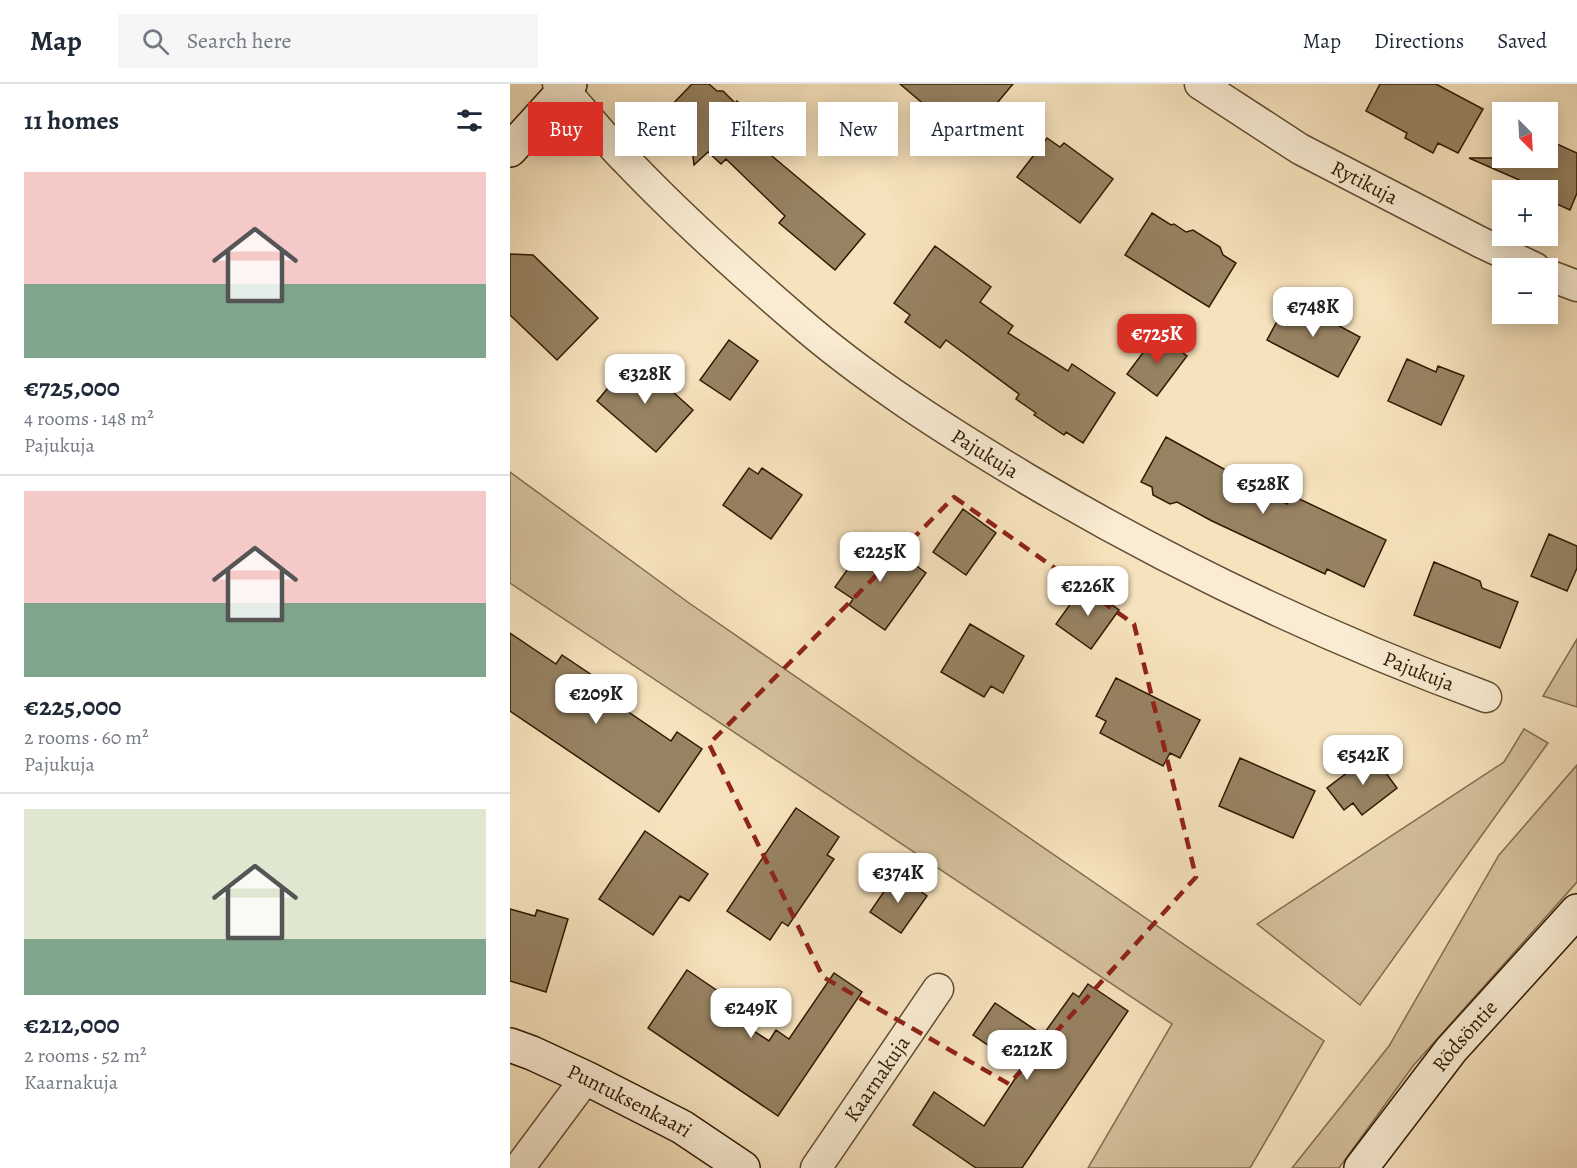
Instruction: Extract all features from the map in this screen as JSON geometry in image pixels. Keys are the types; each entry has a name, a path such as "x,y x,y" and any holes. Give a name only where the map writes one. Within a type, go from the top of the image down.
{"street":[{"name":"Rytikuja","path":"1200,84 1299,148 1514,258"},
{"path":"510,150 564,86"},
{"name":"Pajukuja","path":"564,86 625,160 719,251 797,320 882,386 958,438 1058,497 1182,565 1274,610 1399,665 1486,697"},
{"path":"1558,279 1577,286"},
{"name":"Rödsöntie","path":"1361,1168 1451,1050 1577,911"},
{"name":"Kaarnakuja","path":"816,1168 938,989"},
{"name":"Puntuksenkaari","path":"510,1045 586,1078 682,1127 743,1168"},
{"path":"519,1168 586,1078"}],"highlighted area":[{"path":"954,497 1134,624 1196,877 1009,1084 823,977 709,744"}],"shaded area":[{"path":"510,472 689,603 1324,1041 1250,1168 1088,1168 1172,1024 510,583"},
{"path":"1577,639 1577,707 1543,696"},
{"path":"1524,729 1548,743 1360,1005 1257,924 1504,762"},
{"path":"1577,765 1577,882 1413,1066 1339,1168 1292,1168 1389,1046 1499,855"}],"building":[{"path":"692,84 709,84 717,91 723,91 734,102 709,102 709,153 694,165 693,156 697,156 697,102 675,102"},
{"path":"900,84 1013,84 998,102 921,102"},
{"path":"1380,84 1436,84 1483,109 1458,153 1438,143 1433,153 1405,138 1407,133 1366,111"},
{"path":"1047,138 1060,147 1064,143 1113,179 1080,223 1017,177 1033,156 1045,156"},
{"path":"1558,144 1577,153 1577,193 1570,210 1558,205 1558,180 1519,180 1469,158 1492,158 1492,168 1558,168"},
{"path":"712,156 772,156 865,234 835,270 779,223 785,216 726,159 721,164"},
{"path":"1152,213 1186,232 1193,230 1220,247 1223,255 1236,263 1209,307 1125,255"},
{"path":"935,246 991,287 980,302 1013,326 1008,333 1068,371 1072,364 1115,393 1083,443 1066,432 1064,435 1034,415 1036,413 1016,399 1019,394 946,340 940,348 905,322 910,315 894,303"},
{"path":"510,254 533,255 598,318 557,360 510,315"},
{"path":"1289,299 1360,337 1338,377 1267,340"},
{"path":"1157,334 1187,356 1157,396 1127,374"},
{"path":"729,340 758,361 730,400 700,380"},
{"path":"634,357 693,410 656,452 597,401"},
{"path":"1407,359 1436,372 1438,366 1464,376 1441,425 1388,401"},
{"path":"1166,437 1287,504 1291,495 1386,540 1364,587 1327,569 1325,574 1177,502 1170,504 1153,495 1152,487 1141,482"},
{"path":"749,468 758,474 762,468 802,495 771,539 723,505"},
{"path":"963,509 996,533 966,575 933,552"},
{"path":"1549,534 1577,546 1577,568 1567,591 1531,576"},
{"path":"867,542 882,553 888,545 926,573 885,630 849,605 853,599 835,587"},
{"path":"1434,562 1480,581 1482,588 1518,602 1500,648 1414,615"},
{"path":"1084,585 1119,610 1091,649 1056,624"},
{"path":"970,624 1024,656 1003,693 991,686 984,697 941,672"},
{"path":"510,633 556,664 562,655 617,692 611,700 671,741 677,732 702,749 659,812 510,711"},
{"path":"1116,678 1200,720 1180,758 1170,753 1163,766 1100,733 1106,721 1096,716"},
{"path":"1372,754 1397,788 1362,815 1353,803 1344,810 1327,788"},
{"path":"1240,758 1315,791 1293,838 1219,806"},
{"path":"796,808 839,837 827,855 834,859 788,926 782,922 770,940 727,911"},
{"path":"645,831 708,874 689,901 680,896 653,935 599,899"},
{"path":"896,874 927,896 901,933 870,912"},
{"path":"510,909 535,916 537,910 568,919 546,992 510,981"},
{"path":"687,970 728,998 720,1009 769,1041 776,1030 789,1039 834,973 862,992 778,1116 648,1028"},
{"path":"1088,984 1128,1011 1022,1168 976,1168 913,1125 934,1092 984,1126 1022,1068 973,1035 995,1003 1043,1035 1073,993 1079,997"}]}
